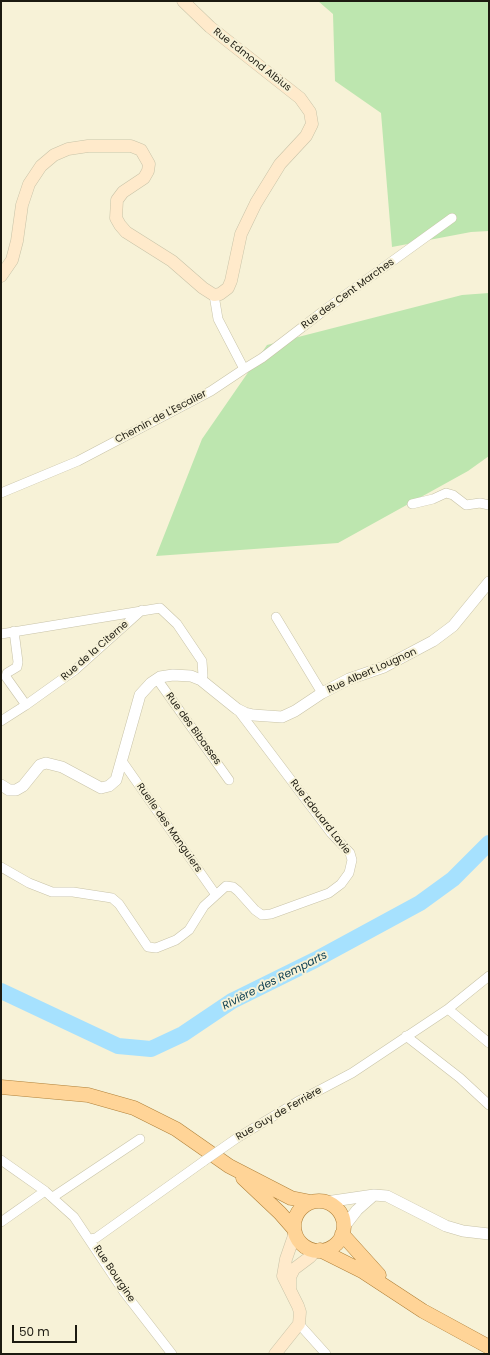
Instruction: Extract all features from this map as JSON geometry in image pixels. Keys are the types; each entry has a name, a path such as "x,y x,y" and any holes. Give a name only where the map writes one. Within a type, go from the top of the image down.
{"main road":[{"name":"Rue Edmond Albius","path":"183,1 210,27 300,98 310,112 312,124 306,136 280,164 256,204 241,234 228,288 220,294 214,295"},
{"path":"1,276 12,260 17,241 22,205 29,184 41,166 54,155 68,148 88,146 131,146 141,150 147,157 149,164 148,171 144,178 123,192 117,200 116,218 126,232 172,261 203,288 214,295"},
{"path":"1,1087 68,1092 114,1101 156,1118 176,1129 229,1166 280,1213 303,1245 318,1250 362,1271 451,1328 489,1347"},
{"path":"229,1166 292,1198 311,1202 326,1202 339,1212 343,1220 343,1231 333,1246 318,1250 294,1269 290,1277 290,1290"},
{"path":"275,1354 299,1324 300,1312 283,1276 294,1231 296,1215 302,1207 311,1202"},
{"path":"343,1231 365,1261 399,1295"}],"street":[{"name":"Rue des Cent Marches","path":"244,369 262,358 326,309 452,218"},
{"path":"214,295 218,318 244,369"},
{"name":"Chemin de L'Escalier","path":"1,493 78,461 211,391 244,369"},
{"path":"412,504 433,499 446,493 453,495 466,505 489,505"},
{"name":"Rue Albert Lougnon","path":"157,679 173,675 191,676 201,680 237,709 254,716 282,717 349,679 384,667 433,641 453,626 489,582"},
{"name":"Rue de la Citerne","path":"1,634 160,608 177,624 202,662 203,676 201,680"},
{"name":"Rue de la Citerne","path":"1,721 75,670 143,610"},
{"name":"Rue Albert Lougnon","path":"276,617 322,693"},
{"path":"14,631 18,662 17,667 7,673 6,677 26,705"},
{"path":"1,785 9,790 16,790 23,786 40,765 52,763 102,788 109,786 116,780 140,695 157,679"},
{"name":"Rue des Bibasses","path":"157,679 229,780"},
{"name":"Rue Edouard Lavie","path":"1,867 29,883 52,892 73,892 112,898 130,920 148,947 153,948 170,942 185,934 204,906 226,886 233,887 258,913 262,915 271,914 329,893 341,884 349,873 352,860 346,848 331,833 237,709"},
{"name":"Ruelle des Manguiers","path":"122,761 216,895"},
{"name":"Rue Guy de Ferrière","path":"90,1239 96,1238 237,1138 297,1102 352,1073 448,1009 489,976"},
{"path":"448,1009 489,1043"},
{"path":"406,1036 460,1078 489,1106"},
{"path":"53,1197 140,1139"},
{"name":"Rue Bourgine","path":"1,1160 53,1197 74,1217 124,1292 172,1354"},
{"path":"1,1222 45,1191"},
{"path":"343,1231 357,1210 374,1195"},
{"path":"326,1202 374,1195 387,1196 446,1226 463,1231 489,1234"},
{"path":"299,1324 326,1354"}],"green space":[{"path":"318,1 489,1 489,231 471,232 392,247 381,113 335,81 333,14"},
{"path":"489,293 489,456 468,471 338,543 156,556 202,439 267,345 462,295"}],"waterway":[{"name":"Rivière des Remparts","path":"1,991 118,1046 151,1049 183,1034 232,1001 315,960 420,903 453,879 489,843"}]}
